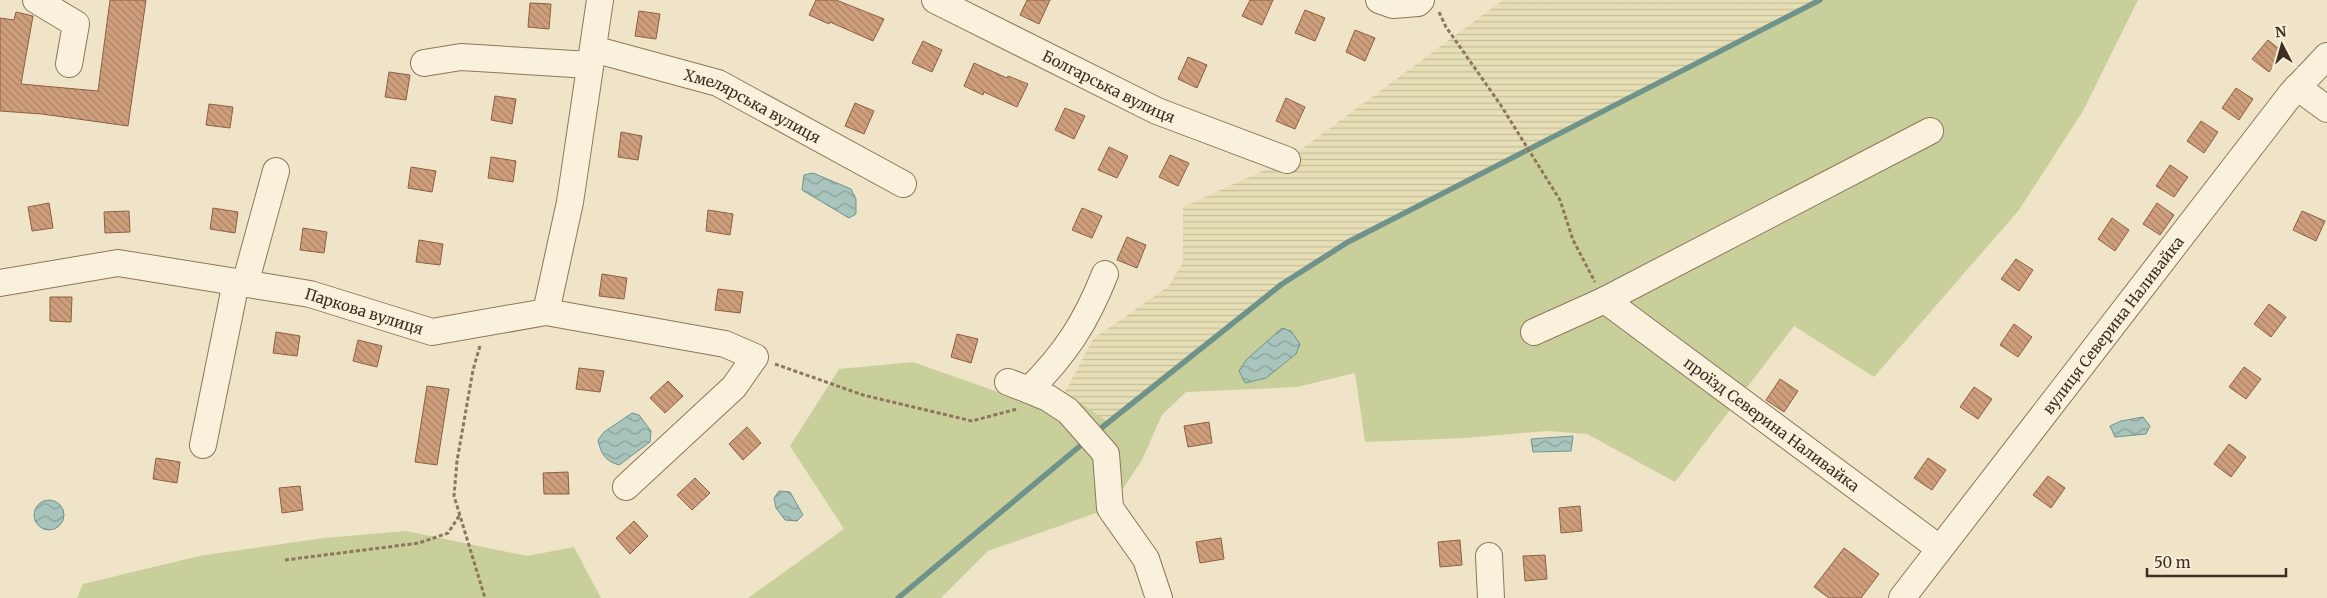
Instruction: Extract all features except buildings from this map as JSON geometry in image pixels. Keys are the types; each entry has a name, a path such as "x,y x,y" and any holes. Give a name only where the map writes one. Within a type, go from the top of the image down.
{"street":[{"path":"36,0 76,24 70,64"},
{"path":"546,312 570,202 600,0"},
{"name":"Болгарська вулиця","path":"935,0 1157,111 1287,160"},
{"path":"1379,0 1393,5 1429,4"},
{"name":"вулиця Северина Наливайка","path":"1902,598 2297,87 2327,56"},
{"name":"Хмелярська вулиця","path":"424,63 462,57 591,57 718,83 903,184"},
{"path":"2297,87 2327,108"},
{"path":"1534,332 1605,300 1930,131"},
{"path":"203,445 240,283 276,172"},
{"name":"Паркова вулиця","path":"0,283 118,263 310,294 432,332 546,312 725,344 755,357"},
{"path":"1105,274 1092,308 1071,342 1018,386 1048,398 1068,411 1106,454 1110,508 1146,558 1159,598"},
{"name":"проїзд Северина Наливайка","path":"1605,300 1939,548"},
{"path":"626,487 734,387 755,357"},
{"path":"1489,556 1491,598"}],"path":[{"path":"1429,4 1500,104 1560,200 1573,240 1605,300"},
{"path":"485,598 454,496 457,461 473,370 488,322"},
{"path":"755,357 863,394 972,421 1018,409 1018,386"},
{"path":"285,560 419,544 448,533 459,515"}],"shaded area":[{"path":"1503,0 1820,0 1348,242 1282,284 1108,422 1065,392 1093,339 1169,286 1183,262 1183,207 1287,160"}],"green space":[{"path":"1820,0 2138,0 2083,111 2019,210 1874,377 1794,326 1675,482 1587,434 1547,431 1465,438 1365,442 1355,373 1297,387 1186,392 1162,415 1142,460 1110,508 988,551 941,598 748,598 844,529 790,446 839,369 913,362 998,392 1008,382 1048,398 1065,392 1108,422 1282,284 1348,242"},
{"path":"406,531 527,556 574,547 601,598 77,598 83,584 199,556 324,538"}],"water":[{"path":"813,173 851,189 856,199 856,214 849,218 802,190 804,175"},
{"path":"1282,328 1291,331 1300,344 1296,354 1266,378 1245,383 1239,371 1246,360"},
{"path":"632,413 639,415 651,431 650,442 619,465 604,456 598,440 604,432"},
{"path":"2143,417 2150,426 2146,434 2115,437 2110,426 2121,421"},
{"path":"1573,436 1571,451 1533,452 1531,439"},
{"path":"779,491 790,492 803,515 797,521 785,520 776,508 774,498"},
{"path":"49,500 55,501 63,509 63,521 55,529 49,530 43,529 35,521 34,515 35,509 43,501"}],"waterway":[{"path":"1095,433 1282,284 1348,242 1820,0"},
{"path":"898,598 1086,441"}]}
